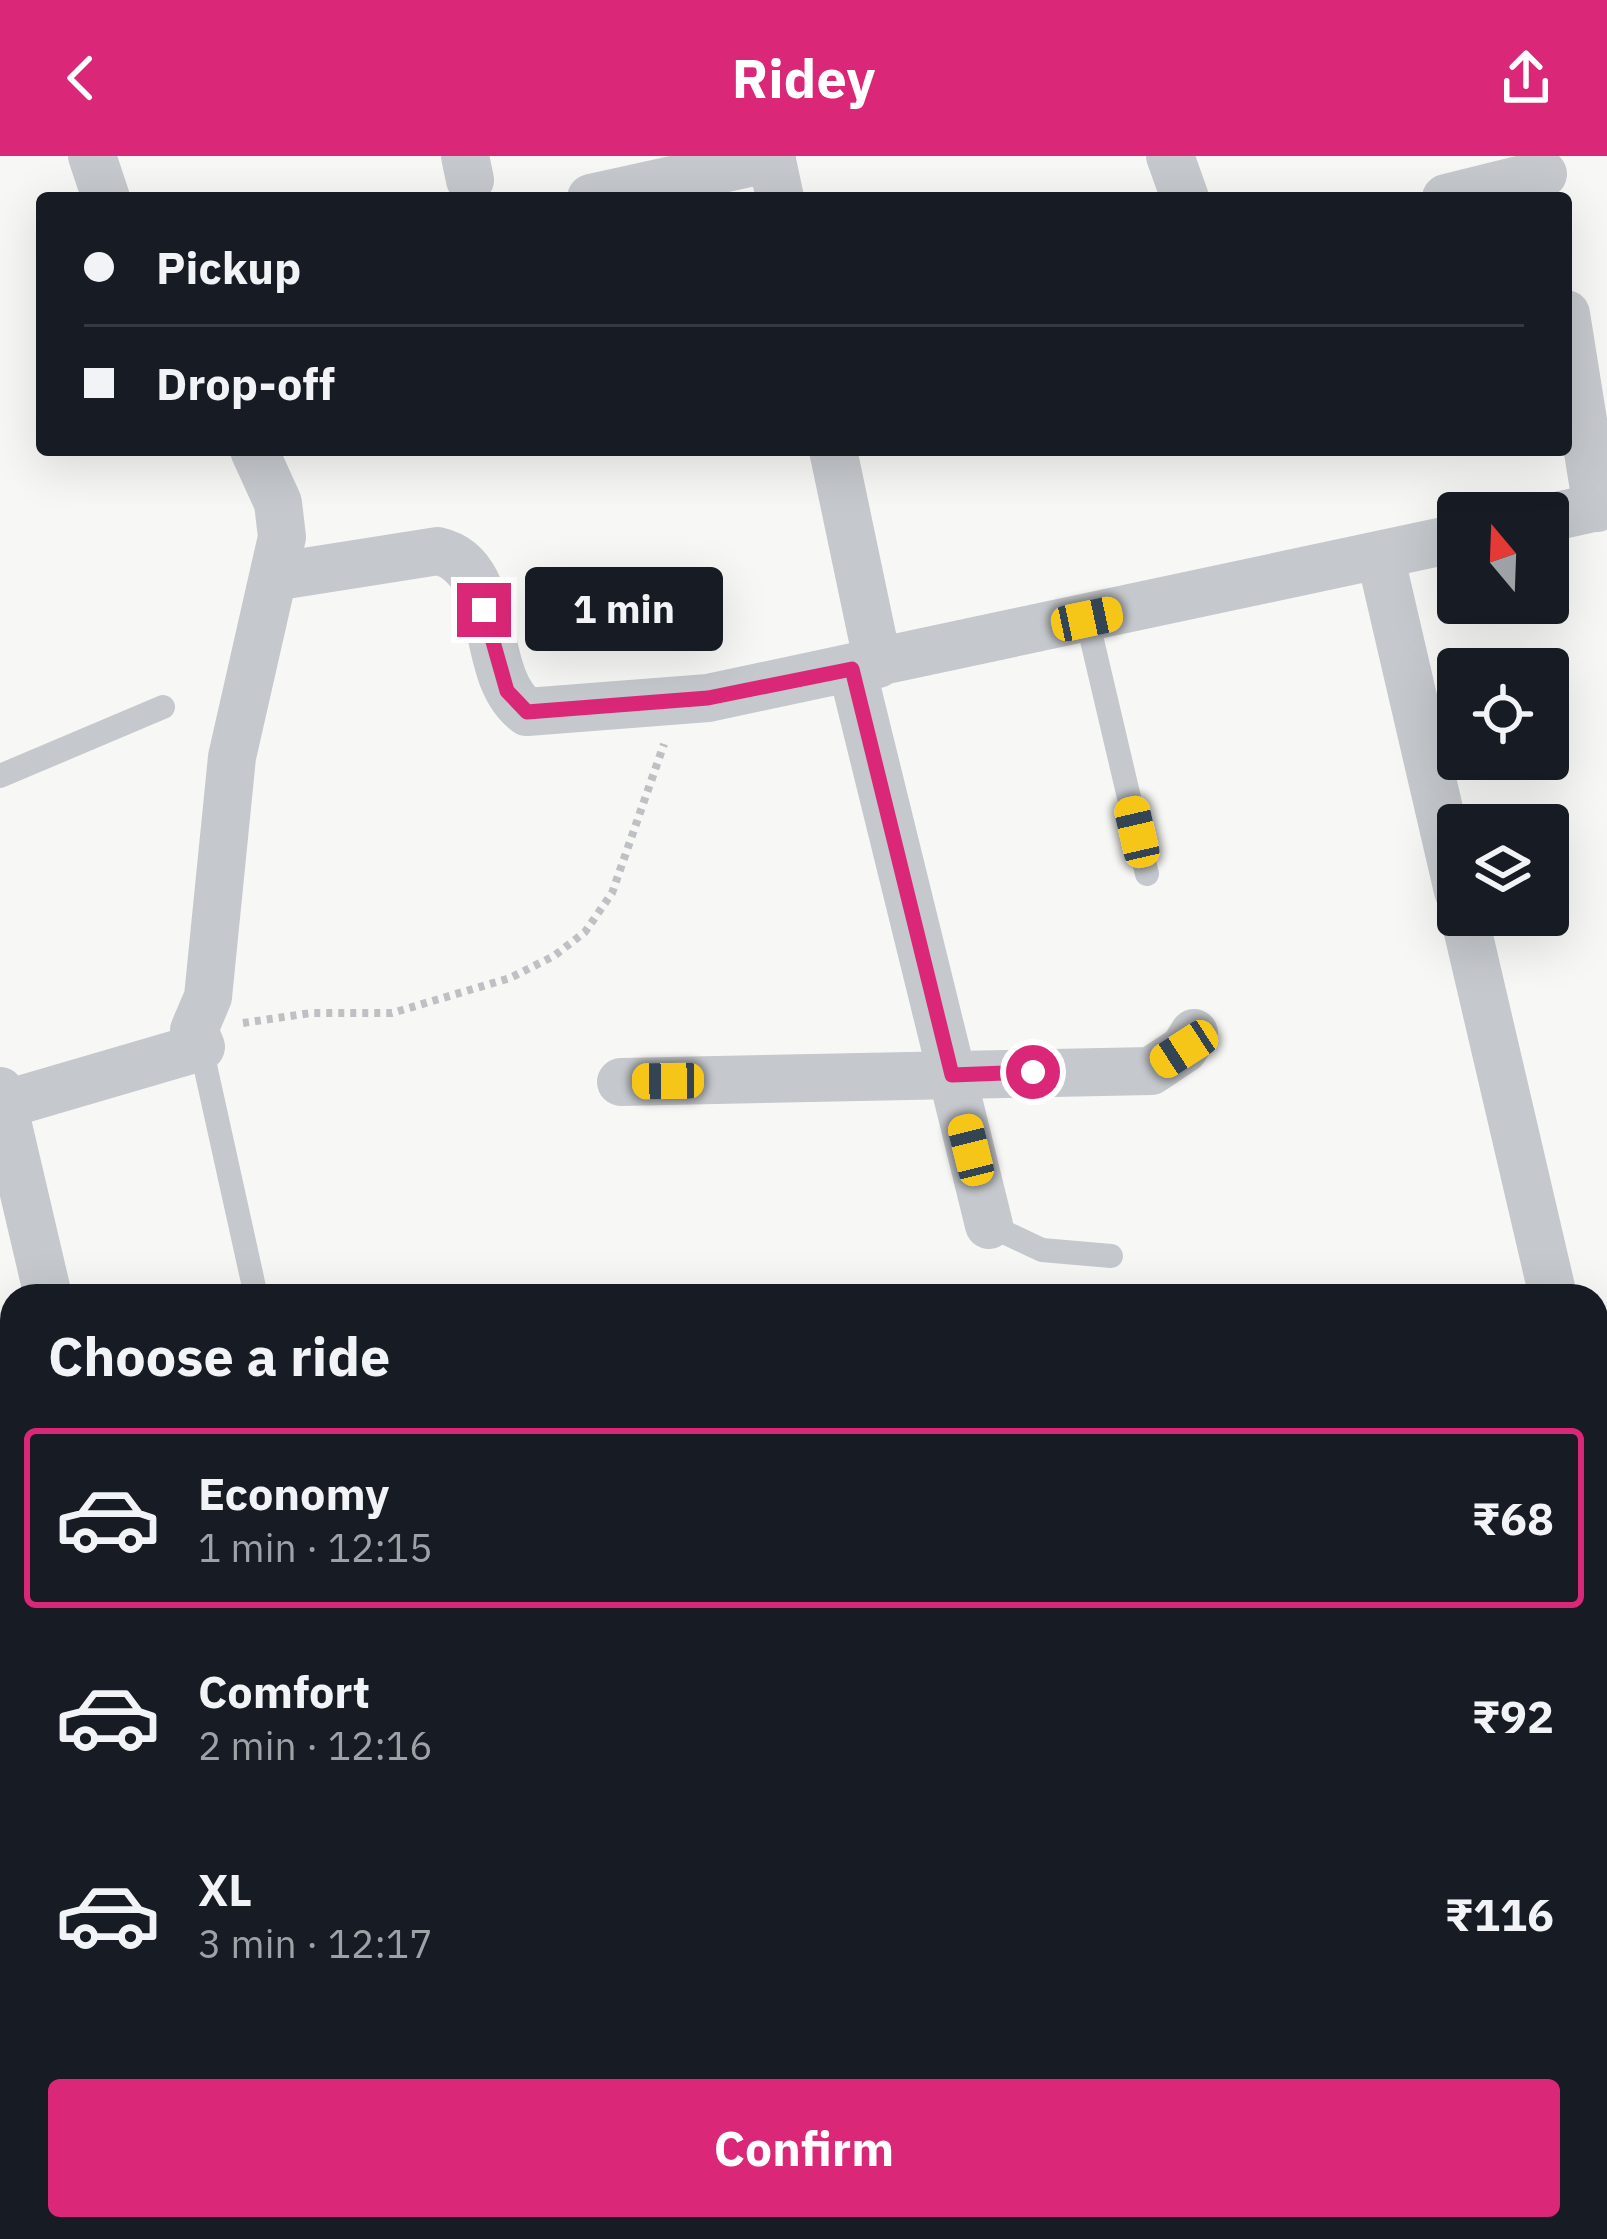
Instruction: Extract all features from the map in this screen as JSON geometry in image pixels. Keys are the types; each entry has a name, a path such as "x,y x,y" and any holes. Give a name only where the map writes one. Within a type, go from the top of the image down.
{"street":[{"path":"92,156 104,192"},
{"path":"1170,156 1183,192"},
{"path":"632,192 774,171"},
{"path":"1473,192 1544,176"},
{"path":"1569,514 1602,507 1572,346"},
{"path":"45,1284 2,1098 197,1039 208,997 232,757 282,537 278,503 257,456"},
{"path":"834,456 865,667 989,1226"},
{"path":"274,577 439,551 456,556 472,571 507,691 527,712 678,699 865,667 1437,543"},
{"path":"1380,555 1438,804"},
{"path":"1469,936 1550,1284"},
{"path":"621,1082 1151,1071 1184,1049 1194,1033"}],"lane":[{"path":"1087,619 1147,874"},
{"path":"0,776 163,707"},
{"path":"197,1039 253,1284"},
{"path":"989,1226 1042,1250 1111,1256"}],"path":[{"path":"197,1039 311,1012 392,1013 510,978 554,956 585,932 612,893 678,699"}],"route":[{"path":"484,610 507,691 527,712 708,698 852,669 952,1075 1033,1072"}]}
